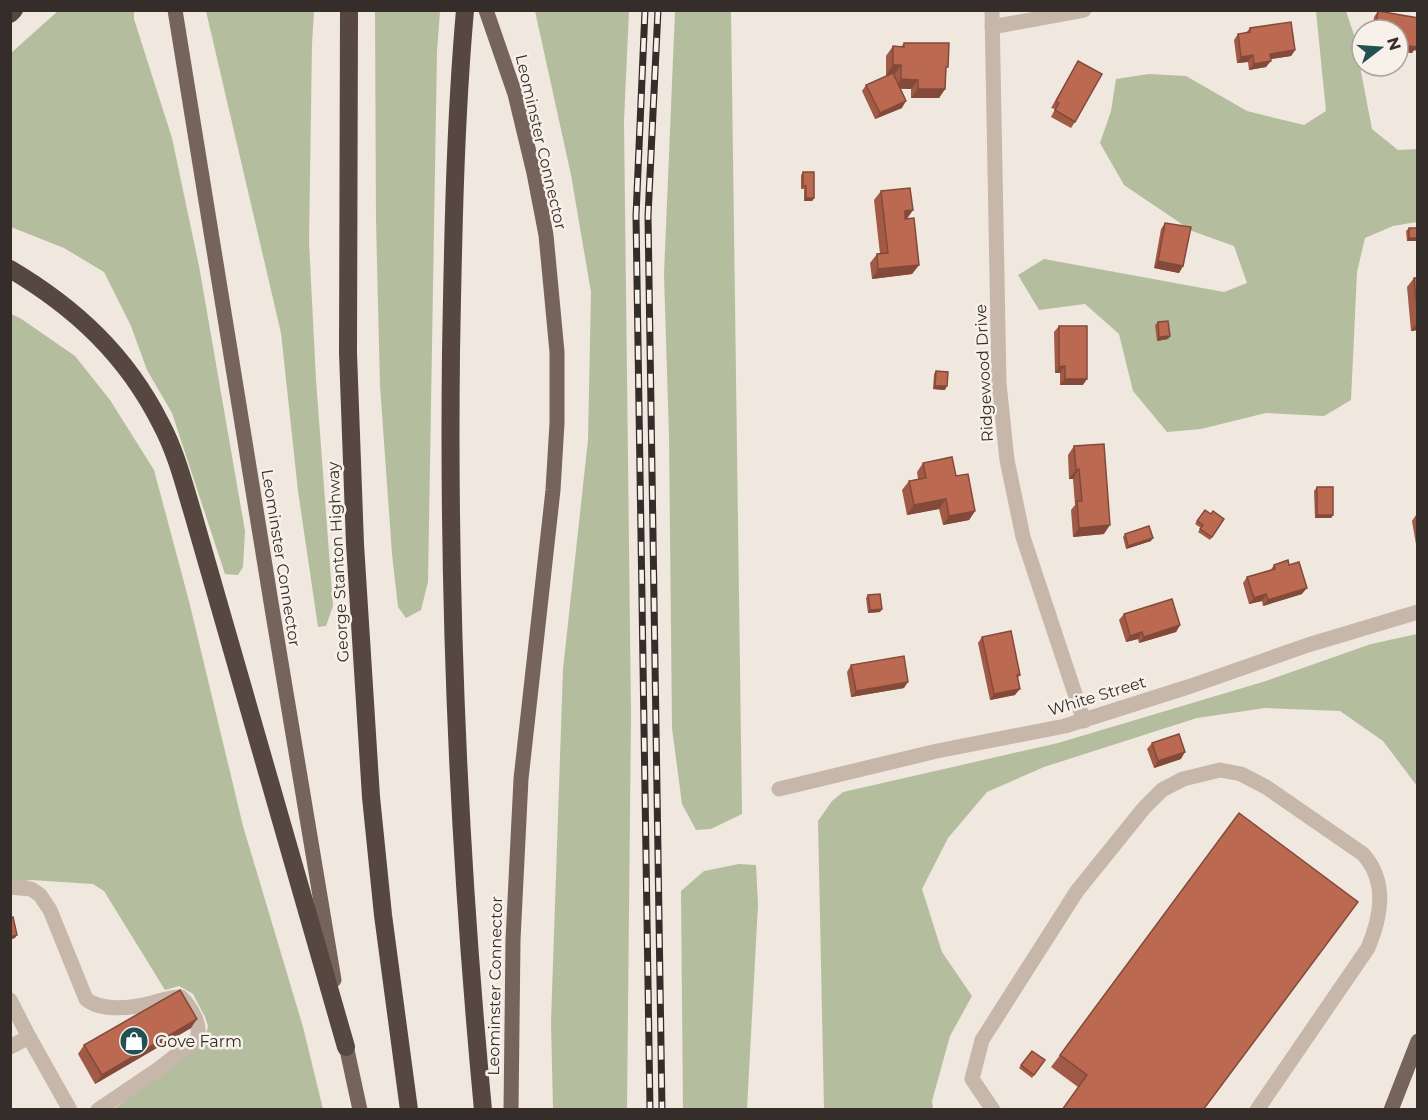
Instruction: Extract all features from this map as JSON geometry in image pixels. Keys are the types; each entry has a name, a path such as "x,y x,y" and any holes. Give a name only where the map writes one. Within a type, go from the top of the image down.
{"highway":[{"path":"10,14 14,10"},
{"name":"George Stanton Highway","path":"349,10 348,353 355,544 371,797 383,915 409,1110"},
{"path":"465,10 452,263 450,458 453,638 474,1012 483,1110"},
{"path":"10,269 59,300 104,341 139,385 162,424 187,491 346,1047"}],"main road":[{"name":"Leominster Connector","path":"175,10 261,549 346,1047 360,1110"},
{"name":"Leominster Connector","path":"486,10 515,94 534,173 546,235 557,352 557,423 553,490 521,779 513,940 511,1110"},
{"path":"1391,1110 1418,1041"}],"street":[{"name":"Ridgewood Drive","path":"992,10 999,383 1007,460 1023,537 1084,721"},
{"path":"992,27 1084,10"},
{"name":"White Street","path":"779,789 937,751 1084,721 1308,645 1418,612"},
{"path":"993,1110 972,1079 982,1040 1077,891 1144,808 1162,790 1183,779 1220,770 1241,774 1266,787 1363,854 1371,863 1379,889 1381,907 1377,926 1368,948 1257,1110"},
{"path":"10,887 31,889 40,895 50,910 86,999 90,1002 101,1006 123,1006 152,1003 169,997 181,997 199,1027 197,1039 160,1068 98,1110"},
{"path":"10,1000 70,1110"},
{"path":"10,1047 29,1036"}],"green space":[{"path":"58,11 134,11 134,19 172,138 199,266 245,531 243,567 238,575 225,574 172,413 147,370 131,326 104,272 64,248 11,227 11,53"},
{"path":"206,11 314,11 309,242 316,380 333,606 326,626 318,627 298,491 281,333"},
{"path":"375,11 440,11 437,52 428,582 421,610 406,618 398,607 392,554 380,386"},
{"path":"535,11 629,11 624,121 631,715 627,1109 553,1109 551,1022 563,669 588,440 591,292 571,175"},
{"path":"675,11 731,11 742,814 711,829 696,830 682,804 672,728 669,437 664,274"},
{"path":"1316,11 1346,11 1350,23 1350,78 1362,78 1372,129 1398,150 1418,149 1417,222 1393,226 1365,238 1357,272 1351,400 1324,416 1266,413 1201,429 1167,432 1133,391 1119,334 1085,304 1039,310 1018,275 1044,259 1224,292 1247,283 1234,246 1192,231 1124,185 1100,143 1111,111 1116,79 1149,74 1186,76 1247,111 1304,125 1326,111"},
{"path":"11,314 75,356 110,400 154,470 189,601 243,826 303,1027 323,1109 114,1109 201,1042 208,1026 205,1017 193,994 179,986 165,990 104,891 93,884 31,880 11,883"},
{"path":"1417,634 1417,786 1383,741 1340,711 1265,708 1197,718 1044,767 987,792 948,838 922,889 942,952 972,996 950,1036 932,1101 933,1109 824,1109 818,821 832,801 843,792 1058,743 1266,681 1371,644"},
{"path":"739,864 756,865 758,905 747,1109 683,1109 681,891 704,871"}],"building":[{"path":"1378,11 1418,18 1416,47 1410,46 1410,18 1377,18"},
{"path":"1291,22 1295,50 1270,54 1271,61 1254,64 1253,55 1241,57 1238,34 1250,32 1250,28"},
{"path":"904,43 949,43 945,89 918,89 918,80 901,79 901,65 893,65 893,46 904,47"},
{"path":"1078,61 1102,74 1075,122 1055,110 1059,103 1056,101"},
{"path":"893,73 906,101 880,113 866,85"},
{"path":"803,172 814,172 814,198 806,198"},
{"path":"910,188 913,210 905,211 905,219 914,218 919,265 878,269 877,254 888,253 881,191"},
{"path":"1165,223 1191,227 1183,266 1158,261"},
{"path":"1409,228 1418,228 1418,238 1409,238"},
{"path":"1414,278 1418,278 1418,321"},
{"path":"1168,321 1170,336 1159,337 1158,322"},
{"path":"1059,326 1087,326 1087,379 1065,379 1065,366 1059,367"},
{"path":"936,371 948,372 947,386 935,386"},
{"path":"1104,444 1110,525 1079,528 1077,501 1082,501 1074,446"},
{"path":"952,457 956,476 968,474 975,511 949,516 946,499 914,505 909,481 926,478 923,463"},
{"path":"1317,487 1333,487 1333,515 1317,515"},
{"path":"1205,510 1211,514 1213,511 1224,519 1212,537 1200,529 1203,525 1197,521"},
{"path":"1149,526 1153,538 1128,546 1125,534"},
{"path":"1288,560 1289,565 1299,562 1307,588 1268,600 1266,594 1254,598 1247,577 1275,569 1274,565"},
{"path":"880,594 882,609 870,610 868,595"},
{"path":"1172,599 1180,625 1144,637 1142,632 1130,636 1124,614"},
{"path":"1011,631 1020,675 1017,675 1020,689 994,694 982,637"},
{"path":"904,656 908,682 856,691 851,665"},
{"path":"1179,734 1185,752 1158,761 1152,743"},
{"path":"1239,813 1358,902 1203,1110 1062,1110 1087,1075 1060,1055"},
{"path":"13,917 17,935 10,937 10,918"},
{"name":"Gove Farm","path":"180,990 197,1019 102,1075 84,1045"},
{"path":"1032,1051 1045,1060 1034,1075 1021,1065"}],"railway":[{"path":"645,10 636,216 650,1110"},
{"path":"658,10 648,216 662,1110"}],"place":[{"name":"Gove Farm","path":"134,1041"}]}
